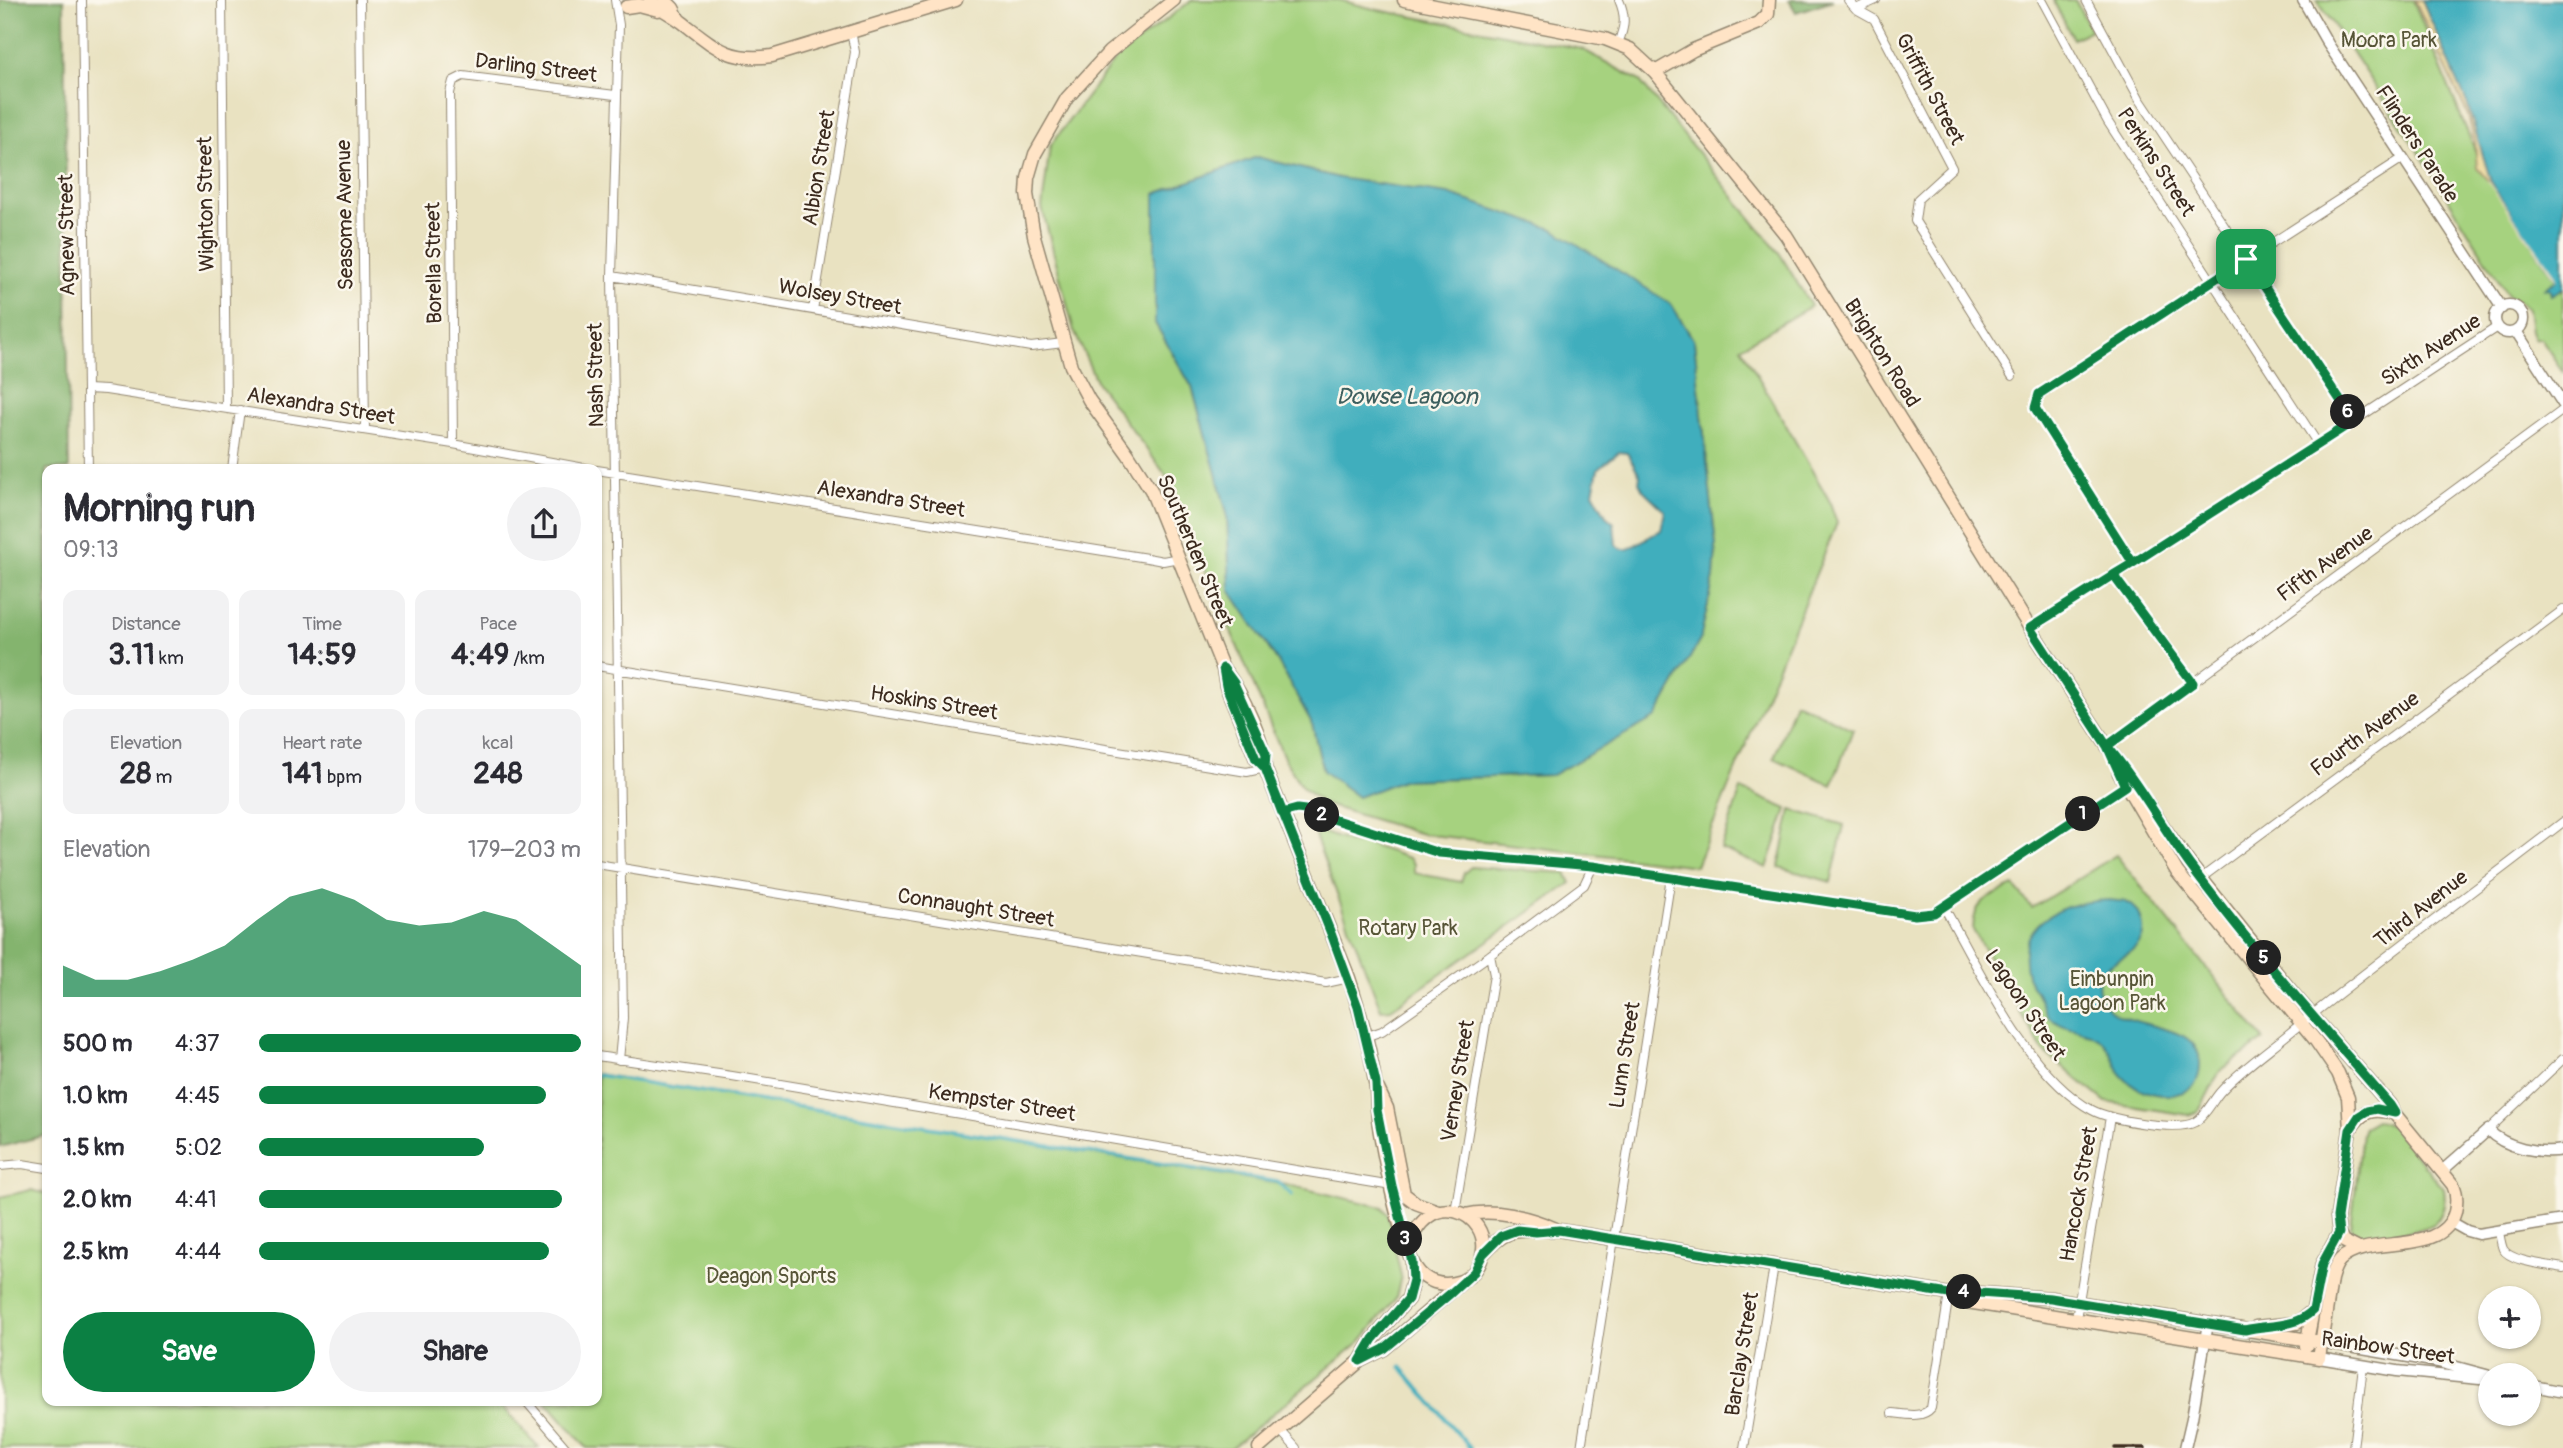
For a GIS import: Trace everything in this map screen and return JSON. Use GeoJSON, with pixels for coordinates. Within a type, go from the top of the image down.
{"type":"FeatureCollection","features":[{"type":"Feature","properties":{"kind":"main road"},"geometry":{"type":"LineString","coordinates":[[650,0],[673,8],[679,20],[713,47],[725,54],[740,57],[772,56],[956,0]]}},
{"type":"Feature","properties":{"kind":"main road"},"geometry":{"type":"LineString","coordinates":[[1404,0],[1559,28],[1618,43]]}},
{"type":"Feature","properties":{"kind":"main road"},"geometry":{"type":"LineString","coordinates":[[1654,72],[1693,50],[1759,23],[1768,14],[1769,0]]}},
{"type":"Feature","properties":{"kind":"main road","name":"Southerden Street"},"geometry":{"type":"LineString","coordinates":[[1173,1],[1109,52],[1067,98],[1052,120],[1035,154],[1028,178],[1029,209],[1034,236],[1063,343],[1079,385],[1147,484],[1223,668],[1226,686],[1252,750],[1265,768],[1349,978],[1376,1083],[1387,1108],[1410,1256]]}},
{"type":"Feature","properties":{"kind":"main road"},"geometry":{"type":"LineString","coordinates":[[623,2],[663,5]]}},
{"type":"Feature","properties":{"kind":"main road","name":"Brighton Road"},"geometry":{"type":"LineString","coordinates":[[1618,43],[1630,49],[1654,72],[1786,235],[2030,628],[2107,746],[2129,783],[2156,839],[2189,887],[2329,1058],[2346,1088],[2350,1130]]}},
{"type":"Feature","properties":{"kind":"main road","name":"Brighton Road"},"geometry":{"type":"LineString","coordinates":[[2129,783],[2200,878],[2442,1171],[2455,1190],[2456,1206],[2451,1222]]}},
{"type":"Feature","properties":{"kind":"main road"},"geometry":{"type":"LineString","coordinates":[[2359,1249],[2343,1241],[2337,1217],[2350,1130],[2359,1116],[2367,1111],[2377,1109],[2395,1113]]}},
{"type":"Feature","properties":{"kind":"main road"},"geometry":{"type":"LineString","coordinates":[[1259,1448],[1360,1361],[1384,1349],[1480,1264],[1483,1254],[1480,1232],[1460,1213],[1438,1211],[1409,1199],[1397,1186]]}},
{"type":"Feature","properties":{"kind":"main road"},"geometry":{"type":"LineString","coordinates":[[1360,1361],[1373,1339],[1408,1299],[1413,1280],[1410,1256],[1415,1228],[1429,1215],[1438,1211]]}},
{"type":"Feature","properties":{"kind":"main road","name":"Rainbow Street"},"geometry":{"type":"LineString","coordinates":[[1460,1213],[1478,1212],[1537,1220],[1559,1230]]}},
{"type":"Feature","properties":{"kind":"main road"},"geometry":{"type":"LineString","coordinates":[[2319,1358],[2334,1268],[2340,1259],[2359,1249],[2430,1237],[2444,1230],[2451,1222]]}},
{"type":"Feature","properties":{"kind":"main road","name":"Rainbow Street"},"geometry":{"type":"LineString","coordinates":[[1483,1254],[1501,1236],[1509,1232],[1559,1230],[1949,1294],[1967,1302],[2319,1358]]}},
{"type":"Feature","properties":{"kind":"main road"},"geometry":{"type":"LineString","coordinates":[[2305,1356],[2322,1264],[2339,1233]]}},
{"type":"Feature","properties":{"kind":"main road"},"geometry":{"type":"LineString","coordinates":[[1410,1256],[1426,1278],[1435,1283],[1446,1285],[1464,1280]]}},
{"type":"Feature","properties":{"kind":"main road","name":"Rainbow Street"},"geometry":{"type":"LineString","coordinates":[[1949,1294],[1965,1292],[2079,1301],[2321,1342]]}},
{"type":"Feature","properties":{"kind":"main road"},"geometry":{"type":"LineString","coordinates":[[2245,1330],[2265,1325],[2297,1323],[2313,1310]]}},
{"type":"Feature","properties":{"kind":"street","name":"Agnew Street"},"geometry":{"type":"LineString","coordinates":[[82,0],[88,464]]}},
{"type":"Feature","properties":{"kind":"street","name":"Wighton Street"},"geometry":{"type":"LineString","coordinates":[[222,0],[226,408]]}},
{"type":"Feature","properties":{"kind":"street","name":"Seasome Avenue"},"geometry":{"type":"LineString","coordinates":[[360,0],[365,430]]}},
{"type":"Feature","properties":{"kind":"street"},"geometry":{"type":"LineString","coordinates":[[1618,43],[1624,30],[1625,18],[1619,0]]}},
{"type":"Feature","properties":{"kind":"street","name":"Griffith Street"},"geometry":{"type":"LineString","coordinates":[[1848,0],[1856,9],[1874,19],[1952,168],[1918,199],[1915,221],[2012,376]]}},
{"type":"Feature","properties":{"kind":"street"},"geometry":{"type":"LineString","coordinates":[[1856,9],[1876,0]]}},
{"type":"Feature","properties":{"kind":"street","name":"Perkins Street"},"geometry":{"type":"LineString","coordinates":[[2042,0],[2108,122],[2318,444]]}},
{"type":"Feature","properties":{"kind":"street","name":"Perkins Street"},"geometry":{"type":"LineString","coordinates":[[2086,0],[2139,98],[2354,421]]}},
{"type":"Feature","properties":{"kind":"street","name":"Flinders Parade"},"geometry":{"type":"LineString","coordinates":[[2303,0],[2328,44],[2502,308]]}},
{"type":"Feature","properties":{"kind":"street","name":"Nash Street"},"geometry":{"type":"LineString","coordinates":[[619,1060],[623,1018],[612,276],[615,95],[618,25],[623,2]]}},
{"type":"Feature","properties":{"kind":"street","name":"Albion Street"},"geometry":{"type":"LineString","coordinates":[[813,310],[855,51],[851,31]]}},
{"type":"Feature","properties":{"kind":"street","name":"Darling Street"},"geometry":{"type":"LineString","coordinates":[[453,81],[463,76],[615,95]]}},
{"type":"Feature","properties":{"kind":"street","name":"Borella Street"},"geometry":{"type":"LineString","coordinates":[[453,81],[450,93],[453,444]]}},
{"type":"Feature","properties":{"kind":"street"},"geometry":{"type":"LineString","coordinates":[[2133,563],[2035,408],[2039,394],[2403,158]]}},
{"type":"Feature","properties":{"kind":"street","name":"Wolsey Street"},"geometry":{"type":"LineString","coordinates":[[612,276],[1031,346],[1063,343]]}},
{"type":"Feature","properties":{"kind":"street"},"geometry":{"type":"LineString","coordinates":[[2511,306],[2519,310],[2522,319],[2516,331],[2504,332],[2497,327],[2496,314],[2502,308],[2511,306]]}},
{"type":"Feature","properties":{"kind":"street","name":"Sixth Avenue"},"geometry":{"type":"LineString","coordinates":[[2030,628],[2497,327]]}},
{"type":"Feature","properties":{"kind":"street"},"geometry":{"type":"LineString","coordinates":[[2516,331],[2563,404]]}},
{"type":"Feature","properties":{"kind":"street","name":"Alexandra Street"},"geometry":{"type":"LineString","coordinates":[[87,389],[240,410],[563,464]]}},
{"type":"Feature","properties":{"kind":"street"},"geometry":{"type":"LineString","coordinates":[[233,464],[240,410]]}},
{"type":"Feature","properties":{"kind":"street","name":"Fifth Avenue"},"geometry":{"type":"LineString","coordinates":[[2107,746],[2563,410]]}},
{"type":"Feature","properties":{"kind":"street","name":"Alexandra Street"},"geometry":{"type":"LineString","coordinates":[[602,471],[1163,561],[1179,558]]}},
{"type":"Feature","properties":{"kind":"street"},"geometry":{"type":"LineString","coordinates":[[2113,575],[2193,683]]}},
{"type":"Feature","properties":{"kind":"street","name":"Fourth Avenue"},"geometry":{"type":"LineString","coordinates":[[2189,887],[2563,610]]}},
{"type":"Feature","properties":{"kind":"street","name":"Hoskins Street"},"geometry":{"type":"LineString","coordinates":[[602,667],[1247,772],[1265,768]]}},
{"type":"Feature","properties":{"kind":"street"},"geometry":{"type":"LineString","coordinates":[[1282,813],[1305,810],[1439,853],[1593,866],[1915,915],[1934,913],[1944,907],[2129,783]]}},
{"type":"Feature","properties":{"kind":"street","name":"Third Avenue"},"geometry":{"type":"LineString","coordinates":[[2301,1024],[2563,822]]}},
{"type":"Feature","properties":{"kind":"street","name":"Connaught Street"},"geometry":{"type":"LineString","coordinates":[[602,865],[1326,983],[1349,978]]}},
{"type":"Feature","properties":{"kind":"street"},"geometry":{"type":"LineString","coordinates":[[1365,1037],[1382,1031],[1490,955],[1584,884],[1593,866]]}},
{"type":"Feature","properties":{"kind":"street","name":"Lunn Street"},"geometry":{"type":"LineString","coordinates":[[1581,1448],[1671,877]]}},
{"type":"Feature","properties":{"kind":"street","name":"Lagoon Street"},"geometry":{"type":"LineString","coordinates":[[1944,907],[2034,1057],[2083,1105],[2110,1117],[2189,1125],[2197,1121],[2224,1087],[2301,1024]]}},
{"type":"Feature","properties":{"kind":"street","name":"Verney Street"},"geometry":{"type":"LineString","coordinates":[[1460,1213],[1494,975],[1490,955]]}},
{"type":"Feature","properties":{"kind":"street","name":"Kempster Street"},"geometry":{"type":"LineString","coordinates":[[602,1057],[1397,1186]]}},
{"type":"Feature","properties":{"kind":"street"},"geometry":{"type":"LineString","coordinates":[[2442,1171],[2563,1059]]}},
{"type":"Feature","properties":{"kind":"street","name":"Hancock Street"},"geometry":{"type":"LineString","coordinates":[[2076,1319],[2110,1117]]}},
{"type":"Feature","properties":{"kind":"street"},"geometry":{"type":"LineString","coordinates":[[2488,1130],[2496,1138],[2510,1144],[2545,1151],[2563,1150]]}},
{"type":"Feature","properties":{"kind":"street"},"geometry":{"type":"LineString","coordinates":[[0,1166],[22,1164],[42,1167]]}},
{"type":"Feature","properties":{"kind":"street"},"geometry":{"type":"LineString","coordinates":[[2451,1222],[2471,1233],[2499,1232],[2563,1220]]}},
{"type":"Feature","properties":{"kind":"street"},"geometry":{"type":"LineString","coordinates":[[2499,1232],[2503,1250],[2508,1254],[2534,1263],[2563,1268]]}},
{"type":"Feature","properties":{"kind":"street","name":"Barclay Street"},"geometry":{"type":"LineString","coordinates":[[1744,1448],[1774,1266]]}},
{"type":"Feature","properties":{"kind":"street"},"geometry":{"type":"LineString","coordinates":[[1892,1413],[1921,1415],[1931,1408],[1949,1294]]}},
{"type":"Feature","properties":{"kind":"street"},"geometry":{"type":"LineString","coordinates":[[2185,1448],[2208,1323]]}},
{"type":"Feature","properties":{"kind":"street","name":"Rainbow Street"},"geometry":{"type":"LineString","coordinates":[[2321,1342],[2438,1362],[2478,1374]]}},
{"type":"Feature","properties":{"kind":"street","name":"Rainbow Street"},"geometry":{"type":"LineString","coordinates":[[2319,1358],[2435,1376],[2478,1378]]}},
{"type":"Feature","properties":{"kind":"street"},"geometry":{"type":"LineString","coordinates":[[2353,1448],[2363,1366]]}},
{"type":"Feature","properties":{"kind":"street"},"geometry":{"type":"LineString","coordinates":[[2541,1387],[2563,1392]]}},
{"type":"Feature","properties":{"kind":"street"},"geometry":{"type":"LineString","coordinates":[[530,1406],[566,1448]]}},
{"type":"Feature","properties":{"kind":"street"},"geometry":{"type":"LineString","coordinates":[[1280,1430],[1296,1448]]}},
{"type":"Feature","properties":{"kind":"green space"},"geometry":{"type":"Polygon","coordinates":[[[0,0],[64,0],[69,464],[42,464],[42,1136],[0,1147],[0,0]]]}},
{"type":"Feature","properties":{"kind":"green space"},"geometry":{"type":"Polygon","coordinates":[[[1192,0],[1339,0],[1582,49],[1640,81],[1780,254],[1811,306],[1741,347],[1829,500],[1837,523],[1696,866],[1422,834],[1323,804],[1302,787],[1285,760],[1165,474],[1097,383],[1074,331],[1042,208],[1050,146],[1116,58],[1192,0]],[[1257,157],[1155,194],[1155,323],[1192,387],[1227,513],[1230,590],[1278,662],[1312,723],[1323,771],[1402,780],[1552,775],[1656,716],[1700,640],[1714,577],[1716,546],[1694,341],[1671,304],[1636,283],[1339,178],[1257,157]]]}},
{"type":"Feature","properties":{"kind":"green space"},"geometry":{"type":"Polygon","coordinates":[[[1789,0],[1833,0],[1796,12],[1789,0]]]}},
{"type":"Feature","properties":{"kind":"green space"},"geometry":{"type":"Polygon","coordinates":[[[2053,0],[2075,0],[2091,30],[2073,39],[2053,0]]]}},
{"type":"Feature","properties":{"kind":"green space","name":"Moora Park"},"geometry":{"type":"Polygon","coordinates":[[[2317,0],[2413,0],[2484,172],[2563,283],[2563,372],[2541,339],[2534,338],[2528,309],[2521,302],[2509,297],[2426,163],[2317,0]]]}},
{"type":"Feature","properties":{"kind":"green space"},"geometry":{"type":"Polygon","coordinates":[[[1795,702],[1853,729],[1832,785],[1774,758],[1795,702]]]}},
{"type":"Feature","properties":{"kind":"green space"},"geometry":{"type":"Polygon","coordinates":[[[1741,789],[1787,809],[1767,868],[1721,849],[1741,789]]]}},
{"type":"Feature","properties":{"kind":"green space"},"geometry":{"type":"Polygon","coordinates":[[[1791,810],[1844,825],[1831,882],[1779,867],[1791,810]]]}},
{"type":"Feature","properties":{"kind":"green space","name":"Rotary Park"},"geometry":{"type":"Polygon","coordinates":[[[1322,832],[1409,858],[1414,864],[1414,873],[1461,882],[1464,873],[1471,867],[1566,873],[1571,883],[1391,1009],[1381,1010],[1315,836],[1322,832]]]}},
{"type":"Feature","properties":{"kind":"green space","name":"Einbunpin Lagoon Park"},"geometry":{"type":"Polygon","coordinates":[[[2116,855],[2264,1040],[2220,1071],[2199,1111],[2188,1115],[2106,1102],[2043,1051],[1973,930],[1976,911],[1984,900],[2014,886],[2032,908],[2116,855]]]}},
{"type":"Feature","properties":{"kind":"green space","name":"Deagon Sports"},"geometry":{"type":"Polygon","coordinates":[[[602,1075],[1293,1186],[1382,1207],[1388,1215],[1401,1276],[1396,1298],[1361,1341],[1231,1448],[587,1448],[550,1406],[602,1406],[602,1075]]]}},
{"type":"Feature","properties":{"kind":"green space"},"geometry":{"type":"Polygon","coordinates":[[[2376,1120],[2392,1126],[2444,1189],[2443,1208],[2440,1217],[2433,1224],[2410,1231],[2370,1237],[2358,1234],[2351,1227],[2362,1133],[2364,1127],[2376,1120]]]}},
{"type":"Feature","properties":{"kind":"green space"},"geometry":{"type":"Polygon","coordinates":[[[31,1190],[42,1193],[42,1406],[502,1406],[539,1448],[0,1448],[0,1197],[31,1190]]]}},
{"type":"Feature","properties":{"kind":"sand"},"geometry":{"type":"Polygon","coordinates":[[[2415,0],[2444,0],[2497,191],[2477,168],[2475,142],[2468,115],[2415,0]]]}},
{"type":"Feature","properties":{"kind":"water"},"geometry":{"type":"Polygon","coordinates":[[[2422,0],[2563,0],[2563,288],[2551,295],[2550,289],[2545,288],[2556,280],[2492,185],[2467,103],[2422,0]]]}},
{"type":"Feature","properties":{"kind":"water","name":"Dowse Lagoon"},"geometry":{"type":"Polygon","coordinates":[[[1257,157],[1339,178],[1448,194],[1553,229],[1671,304],[1694,341],[1716,546],[1714,577],[1700,640],[1656,717],[1552,775],[1402,780],[1358,797],[1323,771],[1312,723],[1278,662],[1230,590],[1227,513],[1192,387],[1155,323],[1155,194],[1257,157]],[[1619,452],[1598,469],[1593,492],[1607,517],[1614,523],[1616,545],[1622,549],[1628,549],[1661,530],[1665,511],[1643,490],[1639,482],[1640,475],[1627,453],[1619,452]]]}},
{"type":"Feature","properties":{"kind":"water"},"geometry":{"type":"Polygon","coordinates":[[[2110,900],[2132,905],[2140,915],[2143,934],[2141,941],[2131,952],[2104,970],[2098,985],[2100,996],[2108,1008],[2121,1016],[2172,1031],[2186,1038],[2196,1049],[2200,1065],[2198,1076],[2194,1085],[2183,1092],[2157,1094],[2132,1085],[2119,1072],[2108,1047],[2099,1039],[2055,1022],[2049,1017],[2028,978],[2025,956],[2028,940],[2036,927],[2047,917],[2076,904],[2110,900]]]}},
{"type":"Feature","properties":{"kind":"pier"},"geometry":{"type":"Polygon","coordinates":[[[2486,178],[2556,275],[2556,280],[2488,183],[2486,178]]]}},
{"type":"Feature","properties":{"kind":"waterway"},"geometry":{"type":"LineString","coordinates":[[602,1076],[1278,1182],[1292,1195]]}},
{"type":"Feature","properties":{"kind":"waterway"},"geometry":{"type":"LineString","coordinates":[[1401,1367],[1470,1448]]}},
{"type":"Feature","properties":{"kind":"railway"},"geometry":{"type":"LineString","coordinates":[[2115,1448],[2145,1448]]}},
{"type":"Feature","properties":{"kind":"route"},"geometry":{"type":"LineString","coordinates":[[2246,259],[2039,394],[2035,408],[2133,563],[2113,575],[2030,628],[2107,746],[2125,786],[1934,913],[1915,915],[1871,909],[1593,866],[1439,853],[1305,810],[1282,813],[1265,768],[1256,759],[1226,686],[1223,668],[1234,683],[1266,754],[1265,768],[1282,813],[1349,978],[1376,1083],[1377,1110],[1392,1186],[1412,1262],[1413,1280],[1408,1299],[1373,1339],[1360,1361],[1384,1349],[1474,1272],[1483,1254],[1492,1244],[1501,1236],[1517,1230],[1559,1230],[1949,1294],[1965,1292],[2079,1301],[2245,1330],[2265,1325],[2297,1323],[2313,1310],[2322,1264],[2339,1233],[2337,1217],[2350,1130],[2359,1116],[2367,1111],[2377,1109],[2395,1113],[2229,915],[2107,746],[2193,683],[2113,575],[2133,563],[2354,421],[2246,259]]}}]}
